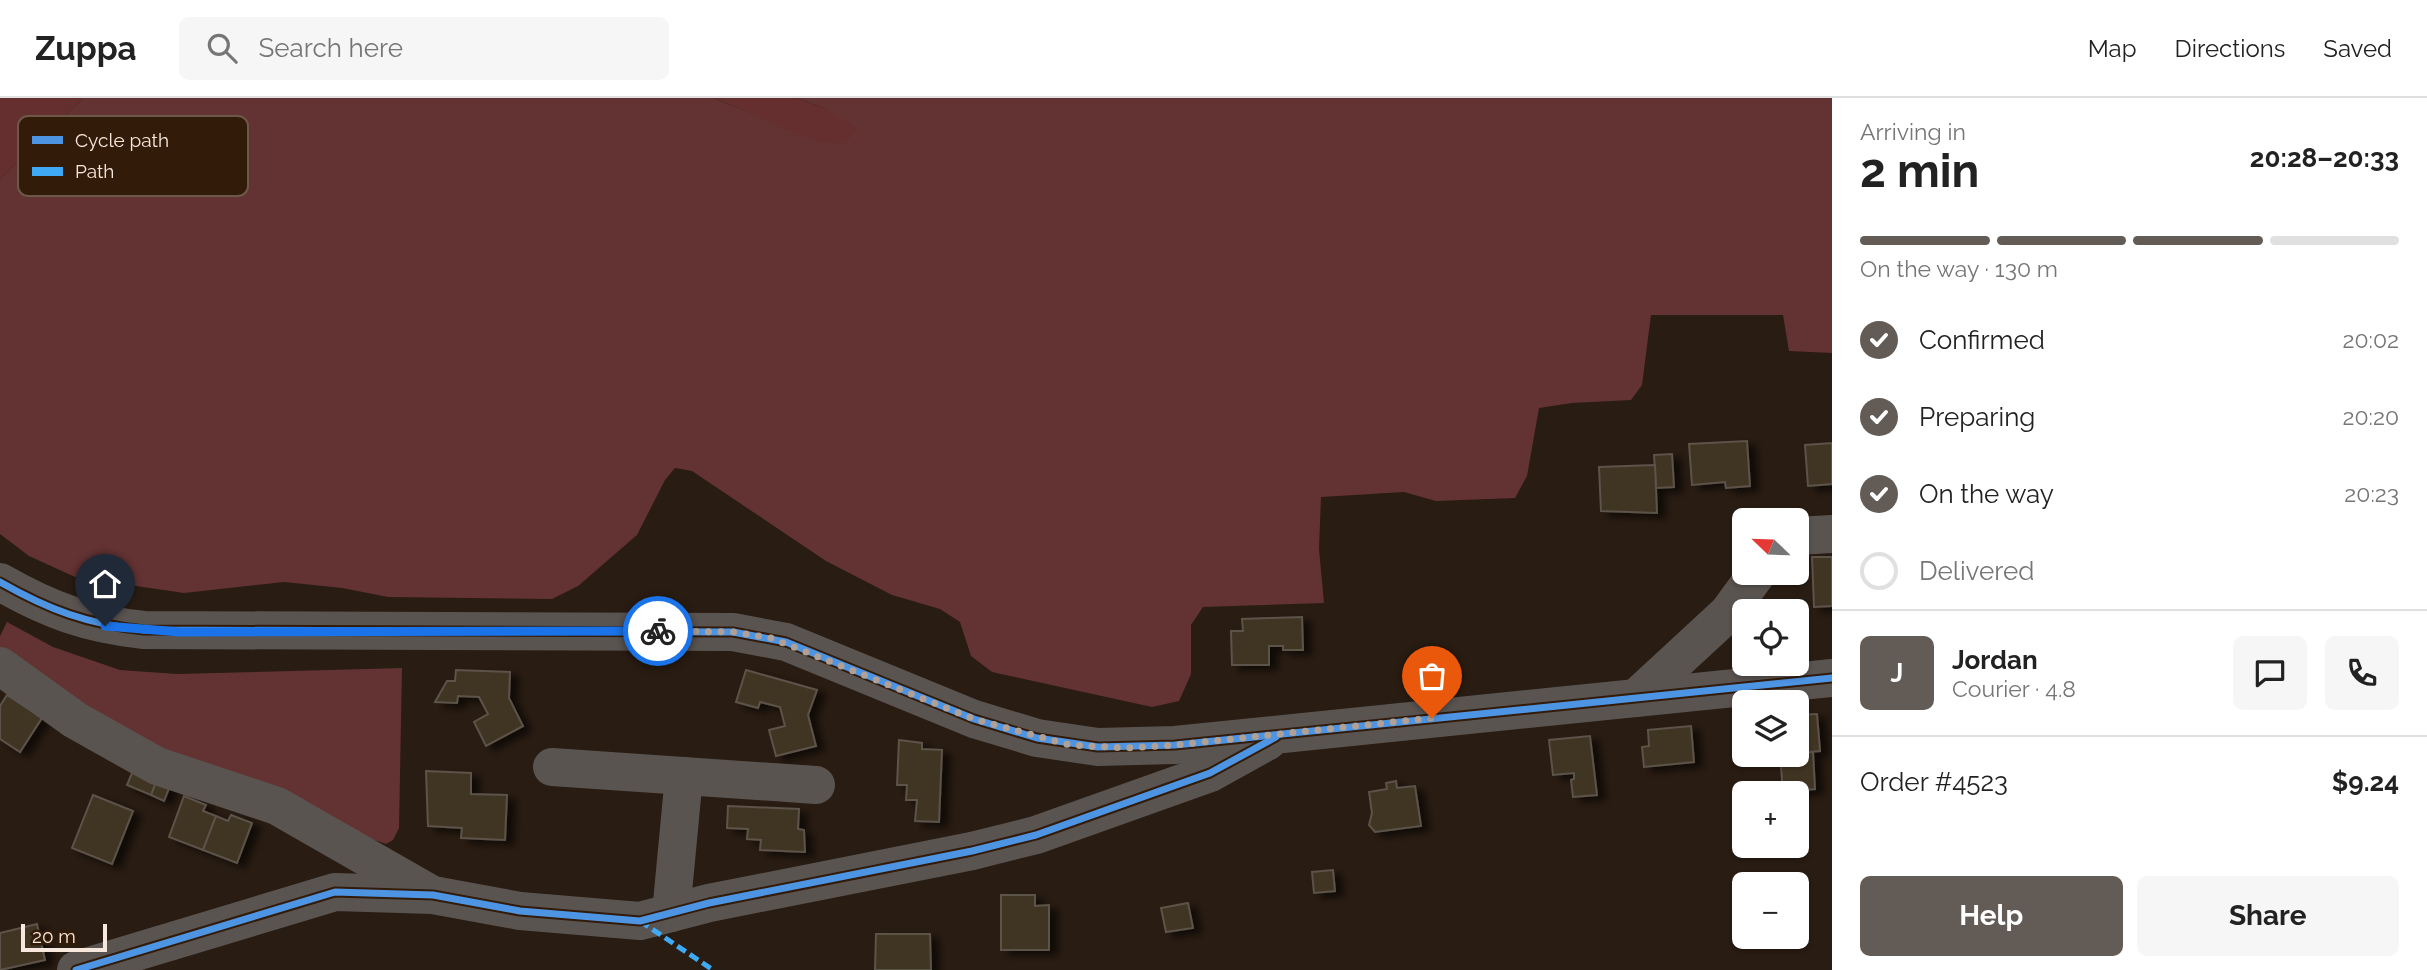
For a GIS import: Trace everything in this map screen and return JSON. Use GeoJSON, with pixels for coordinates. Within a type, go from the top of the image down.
{"type":"FeatureCollection","features":[{"type":"Feature","properties":{"kind":"street"},"geometry":{"type":"LineString","coordinates":[[1810,535],[1832,534]]}},
{"type":"Feature","properties":{"kind":"street"},"geometry":{"type":"LineString","coordinates":[[0,582],[46,606],[86,622],[144,630],[733,632],[786,642],[974,719],[1070,745],[1126,748],[1832,678]]}},
{"type":"Feature","properties":{"kind":"street"},"geometry":{"type":"LineString","coordinates":[[1636,698],[1728,613],[1748,585]]}},
{"type":"Feature","properties":{"kind":"street"},"geometry":{"type":"LineString","coordinates":[[0,666],[75,720],[157,766],[277,806],[433,895]]}},
{"type":"Feature","properties":{"kind":"street"},"geometry":{"type":"LineString","coordinates":[[76,970],[335,892],[433,895],[520,911],[640,921],[1036,835],[1210,773],[1282,733]]}},
{"type":"Feature","properties":{"kind":"street"},"geometry":{"type":"LineString","coordinates":[[552,767],[816,785]]}},
{"type":"Feature","properties":{"kind":"street"},"geometry":{"type":"LineString","coordinates":[[671,913],[684,776]]}},
{"type":"Feature","properties":{"kind":"shaded area"},"geometry":{"type":"Polygon","coordinates":[[[0,98],[83,98],[65,116],[18,116],[18,161],[0,179],[0,98]]]}},
{"type":"Feature","properties":{"kind":"shaded area"},"geometry":{"type":"Polygon","coordinates":[[[83,98],[713,98],[815,139],[839,143],[823,108],[797,98],[1832,98],[1832,353],[1789,351],[1783,315],[1651,315],[1642,385],[1631,400],[1572,403],[1539,408],[1527,476],[1515,498],[1436,501],[1404,492],[1321,497],[1319,549],[1324,603],[1203,607],[1191,625],[1191,674],[1179,701],[1152,707],[992,672],[971,656],[960,622],[940,609],[892,595],[826,561],[692,471],[675,468],[665,480],[637,535],[578,586],[552,599],[388,597],[342,588],[284,582],[184,593],[75,577],[29,556],[0,534],[0,179],[18,161],[18,196],[248,196],[248,116],[65,116],[83,98]]]}},
{"type":"Feature","properties":{"kind":"shaded area"},"geometry":{"type":"Polygon","coordinates":[[[713,98],[797,98],[823,108],[858,128],[843,142],[824,142],[793,132],[713,98]]]}},
{"type":"Feature","properties":{"kind":"shaded area"},"geometry":{"type":"Polygon","coordinates":[[[7,622],[53,647],[120,670],[177,674],[402,668],[399,828],[393,840],[386,844],[195,776],[0,658],[0,636],[7,622]]]}},
{"type":"Feature","properties":{"kind":"building"},"geometry":{"type":"Polygon","coordinates":[[[1747,441],[1750,486],[1726,488],[1725,482],[1692,485],[1689,444],[1747,441]]]}},
{"type":"Feature","properties":{"kind":"building"},"geometry":{"type":"Polygon","coordinates":[[[1832,443],[1832,484],[1808,486],[1805,445],[1832,443]]]}},
{"type":"Feature","properties":{"kind":"building"},"geometry":{"type":"Polygon","coordinates":[[[1672,454],[1674,487],[1656,488],[1654,455],[1672,454]]]}},
{"type":"Feature","properties":{"kind":"building"},"geometry":{"type":"Polygon","coordinates":[[[1655,465],[1657,513],[1601,511],[1599,467],[1655,465]]]}},
{"type":"Feature","properties":{"kind":"building"},"geometry":{"type":"Polygon","coordinates":[[[1812,557],[1832,557],[1832,606],[1814,607],[1812,557]]]}},
{"type":"Feature","properties":{"kind":"building"},"geometry":{"type":"Polygon","coordinates":[[[1302,617],[1303,650],[1283,650],[1283,646],[1269,646],[1269,665],[1232,665],[1231,631],[1243,631],[1242,619],[1302,617]]]}},
{"type":"Feature","properties":{"kind":"building"},"geometry":{"type":"Polygon","coordinates":[[[456,670],[510,672],[509,698],[523,726],[486,746],[474,722],[488,714],[479,697],[458,696],[457,703],[435,702],[447,681],[455,681],[456,670]]]}},
{"type":"Feature","properties":{"kind":"building"},"geometry":{"type":"Polygon","coordinates":[[[746,670],[817,690],[808,715],[816,746],[776,756],[769,730],[785,726],[780,707],[760,702],[758,708],[736,702],[746,670]]]}},
{"type":"Feature","properties":{"kind":"building"},"geometry":{"type":"Polygon","coordinates":[[[7,695],[42,718],[20,752],[0,739],[0,706],[7,695]]]}},
{"type":"Feature","properties":{"kind":"building"},"geometry":{"type":"Polygon","coordinates":[[[1809,714],[1817,714],[1820,751],[1809,752],[1809,714]]]}},
{"type":"Feature","properties":{"kind":"building"},"geometry":{"type":"Polygon","coordinates":[[[1691,726],[1694,762],[1644,767],[1642,747],[1649,746],[1648,730],[1691,726]]]}},
{"type":"Feature","properties":{"kind":"building"},"geometry":{"type":"Polygon","coordinates":[[[1590,736],[1597,795],[1573,797],[1571,780],[1574,779],[1574,773],[1553,775],[1549,740],[1590,736]]]}},
{"type":"Feature","properties":{"kind":"building"},"geometry":{"type":"Polygon","coordinates":[[[899,740],[922,743],[922,749],[942,750],[939,822],[915,821],[917,800],[906,800],[907,785],[897,785],[899,740]]]}},
{"type":"Feature","properties":{"kind":"building"},"geometry":{"type":"Polygon","coordinates":[[[1809,752],[1813,752],[1815,789],[1809,790],[1809,781],[1782,781],[1781,767],[1809,767],[1809,752]]]}},
{"type":"Feature","properties":{"kind":"building"},"geometry":{"type":"Polygon","coordinates":[[[135,766],[159,775],[151,795],[127,785],[135,766]]]}},
{"type":"Feature","properties":{"kind":"building"},"geometry":{"type":"Polygon","coordinates":[[[426,771],[471,773],[471,794],[507,795],[505,840],[461,838],[462,828],[428,826],[426,771]]]}},
{"type":"Feature","properties":{"kind":"building"},"geometry":{"type":"Polygon","coordinates":[[[159,775],[172,781],[164,801],[151,795],[159,775]]]}},
{"type":"Feature","properties":{"kind":"building"},"geometry":{"type":"Polygon","coordinates":[[[1396,781],[1397,788],[1415,786],[1421,826],[1375,832],[1369,825],[1372,813],[1369,792],[1387,789],[1386,783],[1396,781]]]}},
{"type":"Feature","properties":{"kind":"building"},"geometry":{"type":"Polygon","coordinates":[[[93,795],[133,811],[112,864],[72,848],[93,795]]]}},
{"type":"Feature","properties":{"kind":"building"},"geometry":{"type":"Polygon","coordinates":[[[184,796],[206,805],[203,811],[216,816],[203,850],[169,837],[184,796]]]}},
{"type":"Feature","properties":{"kind":"building"},"geometry":{"type":"Polygon","coordinates":[[[728,806],[799,809],[798,829],[804,830],[805,852],[760,850],[761,840],[747,839],[748,829],[727,828],[728,806]]]}},
{"type":"Feature","properties":{"kind":"building"},"geometry":{"type":"Polygon","coordinates":[[[231,815],[252,823],[237,863],[203,850],[216,816],[228,821],[231,815]]]}},
{"type":"Feature","properties":{"kind":"building"},"geometry":{"type":"Polygon","coordinates":[[[1333,870],[1335,891],[1314,893],[1312,872],[1333,870]]]}},
{"type":"Feature","properties":{"kind":"building"},"geometry":{"type":"Polygon","coordinates":[[[1001,895],[1035,895],[1035,906],[1049,905],[1049,950],[1001,950],[1001,895]]]}},
{"type":"Feature","properties":{"kind":"building"},"geometry":{"type":"Polygon","coordinates":[[[1188,903],[1193,928],[1166,932],[1161,908],[1188,903]]]}},
{"type":"Feature","properties":{"kind":"building"},"geometry":{"type":"Polygon","coordinates":[[[37,924],[45,960],[0,970],[0,933],[37,924]]]}},
{"type":"Feature","properties":{"kind":"building"},"geometry":{"type":"Polygon","coordinates":[[[876,934],[930,934],[931,970],[875,970],[876,934]]]}},
{"type":"Feature","properties":{"kind":"marked path"},"geometry":{"type":"LineString","coordinates":[[640,921],[713,970]]}},
{"type":"Feature","properties":{"kind":"cycle path"},"geometry":{"type":"LineString","coordinates":[[0,582],[35,600],[86,620],[144,630],[733,632],[786,642],[974,719],[1037,738],[1098,747],[1175,745],[1832,678]]}},
{"type":"Feature","properties":{"kind":"cycle path"},"geometry":{"type":"LineString","coordinates":[[76,970],[335,892],[433,895],[520,911],[640,921],[709,903],[972,851],[1036,835],[1210,773],[1276,737]]}},
{"type":"Feature","properties":{"kind":"way so far"},"geometry":{"type":"LineString","coordinates":[[658,631],[733,632],[786,642],[974,719],[1006,730],[1070,745],[1126,748],[1175,745],[1432,718]]}},
{"type":"Feature","properties":{"kind":"route"},"geometry":{"type":"LineString","coordinates":[[105,626],[180,632],[658,631]]}}]}
